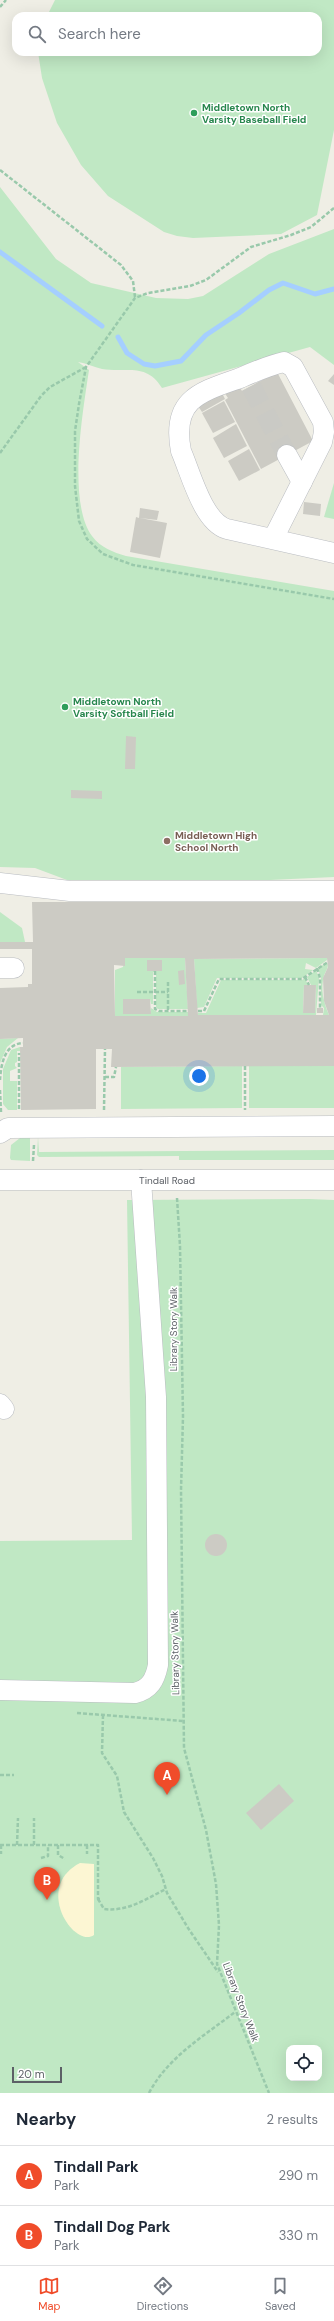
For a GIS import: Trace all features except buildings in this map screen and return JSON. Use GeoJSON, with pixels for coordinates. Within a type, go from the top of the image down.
{"type":"FeatureCollection","features":[{"type":"Feature","properties":{"kind":"street"},"geometry":{"type":"LineString","coordinates":[[272,540],[322,442],[324,432],[323,422],[291,364],[281,363],[248,381],[203,391],[190,400],[180,422],[179,441],[181,451],[213,521],[227,529],[272,540],[334,554]]}},
{"type":"Feature","properties":{"kind":"street"},"geometry":{"type":"LineString","coordinates":[[287,455],[302,482]]}},
{"type":"Feature","properties":{"kind":"street"},"geometry":{"type":"LineString","coordinates":[[0,884],[70,891],[334,891]]}},
{"type":"Feature","properties":{"kind":"street"},"geometry":{"type":"LineString","coordinates":[[6,1124],[334,1126]]}},
{"type":"Feature","properties":{"kind":"street","name":"Tindall Road"},"geometry":{"type":"LineString","coordinates":[[0,1180],[334,1180]]}},
{"type":"Feature","properties":{"kind":"street"},"geometry":{"type":"LineString","coordinates":[[0,1690],[135,1693],[145,1690],[152,1684],[156,1675],[158,1665],[156,1397],[141,1180]]}},
{"type":"Feature","properties":{"kind":"path"},"geometry":{"type":"LineString","coordinates":[[0,7],[6,0]]}},
{"type":"Feature","properties":{"kind":"path"},"geometry":{"type":"LineString","coordinates":[[0,170],[121,264],[133,281],[135,298]]}},
{"type":"Feature","properties":{"kind":"path"},"geometry":{"type":"LineString","coordinates":[[0,453],[41,396],[50,387],[86,367],[135,298],[148,293],[180,288],[199,283],[214,276],[250,246],[291,235],[310,227],[334,208]]}},
{"type":"Feature","properties":{"kind":"path"},"geometry":{"type":"LineString","coordinates":[[86,367],[75,431],[74,486],[79,522],[87,539],[95,548],[113,559],[154,570],[334,599]]}},
{"type":"Feature","properties":{"kind":"path"},"geometry":{"type":"LineString","coordinates":[[198,1011],[204,1011],[220,979],[302,979],[328,962]]}},
{"type":"Feature","properties":{"kind":"path"},"geometry":{"type":"LineString","coordinates":[[317,968],[320,978],[320,1008]]}},
{"type":"Feature","properties":{"kind":"path"},"geometry":{"type":"LineString","coordinates":[[155,972],[155,1007]]}},
{"type":"Feature","properties":{"kind":"path"},"geometry":{"type":"LineString","coordinates":[[306,976],[309,985]]}},
{"type":"Feature","properties":{"kind":"path"},"geometry":{"type":"LineString","coordinates":[[168,982],[168,1011]]}},
{"type":"Feature","properties":{"kind":"path"},"geometry":{"type":"LineString","coordinates":[[137,992],[168,992]]}},
{"type":"Feature","properties":{"kind":"path"},"geometry":{"type":"LineString","coordinates":[[151,1007],[155,1007],[159,1011],[188,1011]]}},
{"type":"Feature","properties":{"kind":"path"},"geometry":{"type":"LineString","coordinates":[[0,1080],[6,1053],[12,1045],[23,1043]]}},
{"type":"Feature","properties":{"kind":"path"},"geometry":{"type":"LineString","coordinates":[[104,1113],[105,1049]]}},
{"type":"Feature","properties":{"kind":"path"},"geometry":{"type":"LineString","coordinates":[[6,1124],[19,1053]]}},
{"type":"Feature","properties":{"kind":"path"},"geometry":{"type":"LineString","coordinates":[[245,1066],[245,1112]]}},
{"type":"Feature","properties":{"kind":"path"},"geometry":{"type":"LineString","coordinates":[[105,1077],[114,1077],[116,1067]]}},
{"type":"Feature","properties":{"kind":"path"},"geometry":{"type":"LineString","coordinates":[[0,1090],[6,1124]]}},
{"type":"Feature","properties":{"kind":"path"},"geometry":{"type":"LineString","coordinates":[[34,1137],[34,1161]]}},
{"type":"Feature","properties":{"kind":"path","name":"Library Story Walk"},"geometry":{"type":"LineString","coordinates":[[177,1198],[180,1246],[183,1416],[183,1721],[186,1755],[204,1823],[216,1884],[219,1925],[216,1955],[219,1974],[269,2093]]}},
{"type":"Feature","properties":{"kind":"path"},"geometry":{"type":"LineString","coordinates":[[77,1714],[183,1721]]}},
{"type":"Feature","properties":{"kind":"path"},"geometry":{"type":"LineString","coordinates":[[103,1715],[102,1753],[117,1776],[124,1812],[153,1858],[166,1889],[188,1928],[219,1974]]}},
{"type":"Feature","properties":{"kind":"path"},"geometry":{"type":"LineString","coordinates":[[0,1775],[14,1776]]}},
{"type":"Feature","properties":{"kind":"path"},"geometry":{"type":"LineString","coordinates":[[17,1845],[18,1818]]}},
{"type":"Feature","properties":{"kind":"path"},"geometry":{"type":"LineString","coordinates":[[34,1818],[34,1845]]}},
{"type":"Feature","properties":{"kind":"path"},"geometry":{"type":"LineString","coordinates":[[1,1854],[0,1845],[98,1845],[100,1899],[104,1909],[122,1909],[136,1905],[166,1889]]}},
{"type":"Feature","properties":{"kind":"path"},"geometry":{"type":"LineString","coordinates":[[41,1858],[48,1856],[48,1845]]}},
{"type":"Feature","properties":{"kind":"path"},"geometry":{"type":"LineString","coordinates":[[58,1845],[58,1855],[65,1859]]}},
{"type":"Feature","properties":{"kind":"path"},"geometry":{"type":"LineString","coordinates":[[87,1845],[87,1854]]}},
{"type":"Feature","properties":{"kind":"path"},"geometry":{"type":"LineString","coordinates":[[149,2093],[155,2082],[175,2058],[235,2012]]}},
{"type":"Feature","properties":{"kind":"green space","name":"Middletown North Varsity Baseball Field"},"geometry":{"type":"Polygon","coordinates":[[[55,0],[334,0],[334,130],[317,215],[281,234],[193,238],[177,236],[164,232],[108,196],[81,165],[57,123],[42,78],[39,56],[322,56],[322,12],[49,12],[55,0]]]}},
{"type":"Feature","properties":{"kind":"green space"},"geometry":{"type":"Polygon","coordinates":[[[0,187],[56,259],[91,283],[156,298],[188,299],[203,296],[269,254],[334,229],[334,365],[310,347],[162,388],[156,380],[143,372],[135,370],[102,369],[78,362],[89,370],[83,408],[78,479],[84,521],[92,536],[99,544],[112,551],[126,556],[334,591],[334,877],[270,880],[67,880],[35,868],[0,867],[0,187]]]}},
{"type":"Feature","properties":{"kind":"green space"},"geometry":{"type":"Polygon","coordinates":[[[334,483],[334,519],[324,517],[334,483]]]}},
{"type":"Feature","properties":{"kind":"green space"},"geometry":{"type":"Polygon","coordinates":[[[0,912],[22,928],[25,942],[0,942],[0,912]]]}},
{"type":"Feature","properties":{"kind":"green space"},"geometry":{"type":"Polygon","coordinates":[[[125,958],[185,958],[188,1009],[158,1009],[156,1007],[156,972],[153,972],[153,1004],[151,1004],[150,999],[123,999],[123,1014],[150,1014],[151,1008],[157,1012],[188,1012],[188,1016],[115,1016],[115,970],[123,967],[125,958]]]}},
{"type":"Feature","properties":{"kind":"green space"},"geometry":{"type":"Polygon","coordinates":[[[327,958],[327,960],[316,968],[306,963],[305,969],[313,970],[302,978],[217,978],[204,1007],[197,1008],[194,959],[327,958]]]}},
{"type":"Feature","properties":{"kind":"green space"},"geometry":{"type":"Polygon","coordinates":[[[324,964],[328,964],[324,975],[323,991],[324,1001],[329,1015],[323,1015],[324,1008],[321,1005],[321,977],[318,969],[324,964]]]}},
{"type":"Feature","properties":{"kind":"green space"},"geometry":{"type":"Polygon","coordinates":[[[316,970],[319,978],[316,1015],[198,1015],[198,1013],[206,1013],[221,980],[302,980],[305,978],[308,985],[304,985],[303,1013],[315,1013],[316,985],[311,985],[307,977],[316,970]]]}},
{"type":"Feature","properties":{"kind":"green space"},"geometry":{"type":"Polygon","coordinates":[[[18,1038],[7,1047],[0,1063],[0,1039],[18,1038]]]}},
{"type":"Feature","properties":{"kind":"green space"},"geometry":{"type":"Polygon","coordinates":[[[20,1047],[20,1051],[17,1051],[17,1062],[15,1063],[17,1068],[10,1071],[10,1081],[17,1081],[17,1110],[8,1110],[3,1104],[3,1069],[11,1050],[20,1047]]]}},
{"type":"Feature","properties":{"kind":"green space"},"geometry":{"type":"Polygon","coordinates":[[[242,1066],[242,1108],[121,1109],[121,1067],[242,1066]]]}},
{"type":"Feature","properties":{"kind":"green space"},"geometry":{"type":"Polygon","coordinates":[[[249,1066],[334,1066],[334,1108],[249,1108],[249,1066]]]}},
{"type":"Feature","properties":{"kind":"green space"},"geometry":{"type":"Polygon","coordinates":[[[38,1137],[39,1152],[334,1150],[334,1160],[179,1160],[179,1156],[39,1157],[37,1155],[38,1137]]]}},
{"type":"Feature","properties":{"kind":"green space"},"geometry":{"type":"Polygon","coordinates":[[[20,1138],[30,1138],[30,1161],[11,1160],[10,1158],[11,1145],[20,1138]]]}},
{"type":"Feature","properties":{"kind":"green space"},"geometry":{"type":"Polygon","coordinates":[[[127,1200],[334,1200],[334,2093],[0,2093],[0,1541],[132,1540],[127,1200]]]}},
{"type":"Feature","properties":{"kind":"sand"},"geometry":{"type":"Polygon","coordinates":[[[80,1863],[94,1864],[94,1935],[86,1937],[77,1933],[68,1925],[62,1913],[59,1900],[60,1886],[66,1874],[80,1863]]]}},
{"type":"Feature","properties":{"kind":"waterway"},"geometry":{"type":"LineString","coordinates":[[0,252],[102,326]]}},
{"type":"Feature","properties":{"kind":"waterway"},"geometry":{"type":"LineString","coordinates":[[118,337],[127,353],[144,364],[155,366],[181,361],[206,335],[239,313],[269,290],[283,283],[315,294],[334,289]]}},
{"type":"Feature","properties":{"kind":"tunnel"},"geometry":{"type":"LineString","coordinates":[[251,386],[287,455]]}},
{"type":"Feature","properties":{"kind":"place","name":"Middletown North Varsity Baseball Field"},"geometry":{"type":"Point","coordinates":[194,113]}},
{"type":"Feature","properties":{"kind":"place","name":"Middletown North Varsity Softball Field"},"geometry":{"type":"Point","coordinates":[65,707]}},
{"type":"Feature","properties":{"kind":"place","name":"Middletown High School North"},"geometry":{"type":"Point","coordinates":[167,841]}},
{"type":"Feature","properties":{"kind":"place","name":"Tindall Park"},"geometry":{"type":"Point","coordinates":[167,1795]}},
{"type":"Feature","properties":{"kind":"place","name":"Tindall Dog Park"},"geometry":{"type":"Point","coordinates":[47,1900]}}]}
